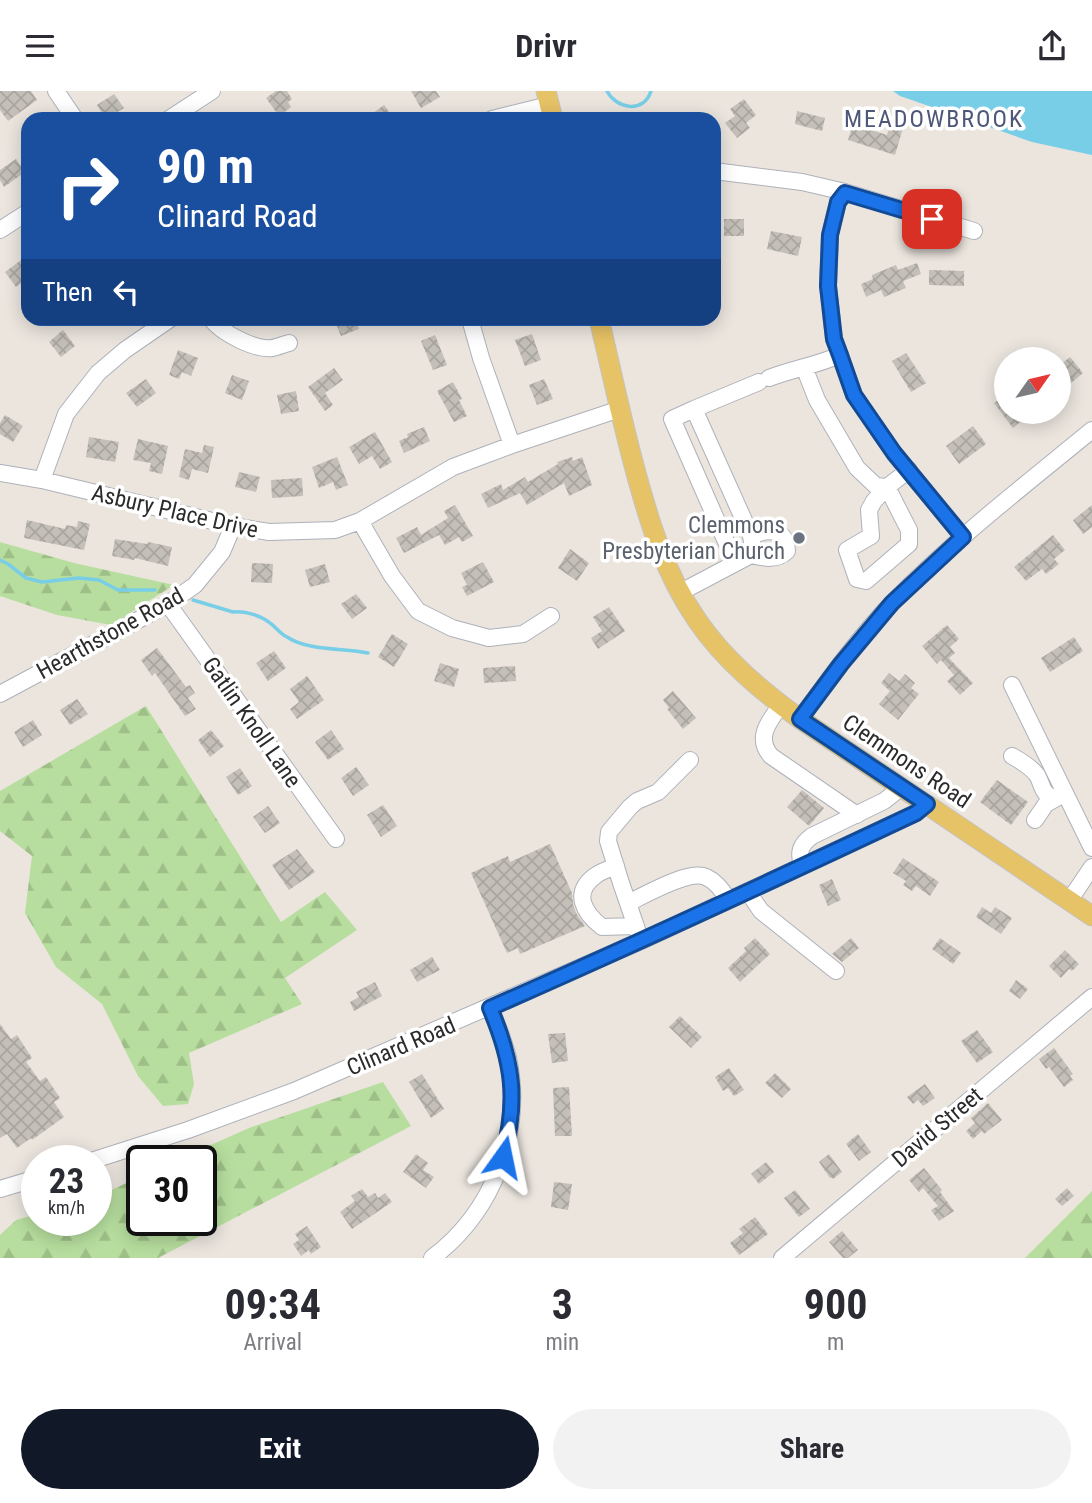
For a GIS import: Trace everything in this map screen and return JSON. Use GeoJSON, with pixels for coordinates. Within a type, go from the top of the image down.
{"type":"FeatureCollection","features":[{"type":"Feature","properties":{"kind":"main road","name":"Clemmons Road"},"geometry":{"type":"LineString","coordinates":[[601,326],[651,528],[667,567],[697,621],[732,663],[781,705],[1092,916]]}},
{"type":"Feature","properties":{"kind":"street"},"geometry":{"type":"LineString","coordinates":[[56,91],[70,112]]}},
{"type":"Feature","properties":{"kind":"street"},"geometry":{"type":"LineString","coordinates":[[180,112],[212,91]]}},
{"type":"Feature","properties":{"kind":"street"},"geometry":{"type":"LineString","coordinates":[[520,112],[549,105]]}},
{"type":"Feature","properties":{"kind":"street"},"geometry":{"type":"LineString","coordinates":[[721,172],[802,182],[974,231]]}},
{"type":"Feature","properties":{"kind":"street"},"geometry":{"type":"LineString","coordinates":[[845,193],[838,202],[830,235],[828,286],[834,339],[854,395],[894,453],[963,537]]}},
{"type":"Feature","properties":{"kind":"street"},"geometry":{"type":"LineString","coordinates":[[0,230],[21,216]]}},
{"type":"Feature","properties":{"kind":"street"},"geometry":{"type":"LineString","coordinates":[[42,481],[66,414],[98,373],[160,326]]}},
{"type":"Feature","properties":{"kind":"street"},"geometry":{"type":"LineString","coordinates":[[218,326],[244,342],[260,347],[272,348],[289,343]]}},
{"type":"Feature","properties":{"kind":"street"},"geometry":{"type":"LineString","coordinates":[[472,326],[512,445]]}},
{"type":"Feature","properties":{"kind":"street"},"geometry":{"type":"LineString","coordinates":[[735,562],[672,419],[764,380],[840,355]]}},
{"type":"Feature","properties":{"kind":"street"},"geometry":{"type":"LineString","coordinates":[[804,367],[817,400],[857,468],[876,486],[887,487]]}},
{"type":"Feature","properties":{"kind":"street","name":"Asbury Place Drive"},"geometry":{"type":"LineString","coordinates":[[0,473],[233,526],[269,532],[335,530],[360,521],[453,467],[620,409]]}},
{"type":"Feature","properties":{"kind":"street"},"geometry":{"type":"LineString","coordinates":[[694,409],[751,536],[751,555]]}},
{"type":"Feature","properties":{"kind":"street"},"geometry":{"type":"LineString","coordinates":[[800,719],[892,603],[963,537],[1092,430]]}},
{"type":"Feature","properties":{"kind":"street"},"geometry":{"type":"LineString","coordinates":[[887,487],[909,530],[909,544],[866,581],[857,579],[847,551],[871,535],[869,510],[874,501],[887,487],[909,470]]}},
{"type":"Feature","properties":{"kind":"street"},"geometry":{"type":"LineString","coordinates":[[360,521],[392,576],[418,611],[452,628],[489,638],[523,635],[551,616]]}},
{"type":"Feature","properties":{"kind":"street","name":"Hearthstone Road"},"geometry":{"type":"LineString","coordinates":[[0,694],[168,604],[195,585],[222,552],[233,526]]}},
{"type":"Feature","properties":{"kind":"street"},"geometry":{"type":"LineString","coordinates":[[680,593],[751,555],[780,557],[787,551],[782,535],[774,531],[763,531],[751,536]]}},
{"type":"Feature","properties":{"kind":"street","name":"Gatlin Knoll Lane"},"geometry":{"type":"LineString","coordinates":[[168,604],[336,839]]}},
{"type":"Feature","properties":{"kind":"street"},"geometry":{"type":"LineString","coordinates":[[1012,685],[1060,796],[1092,848]]}},
{"type":"Feature","properties":{"kind":"street"},"geometry":{"type":"LineString","coordinates":[[781,705],[763,733],[766,750],[857,815]]}},
{"type":"Feature","properties":{"kind":"street"},"geometry":{"type":"LineString","coordinates":[[1012,756],[1036,774],[1043,791],[1049,797],[1060,796]]}},
{"type":"Feature","properties":{"kind":"street"},"geometry":{"type":"LineString","coordinates":[[639,934],[608,841],[609,832],[630,807],[658,792],[690,760]]}},
{"type":"Feature","properties":{"kind":"street"},"geometry":{"type":"LineString","coordinates":[[802,866],[799,855],[802,844],[812,836],[884,801],[902,787]]}},
{"type":"Feature","properties":{"kind":"street"},"geometry":{"type":"LineString","coordinates":[[1035,820],[1046,804],[1060,796]]}},
{"type":"Feature","properties":{"kind":"street","name":"Clinard Road"},"geometry":{"type":"LineString","coordinates":[[112,1154],[294,1091],[490,1008],[639,934],[729,901],[916,813],[927,804]]}},
{"type":"Feature","properties":{"kind":"street"},"geometry":{"type":"LineString","coordinates":[[616,866],[597,874],[588,883],[583,891],[584,904],[589,915],[602,927],[639,934]]}},
{"type":"Feature","properties":{"kind":"street"},"geometry":{"type":"LineString","coordinates":[[1069,901],[1092,867]]}},
{"type":"Feature","properties":{"kind":"street"},"geometry":{"type":"LineString","coordinates":[[628,903],[685,877],[699,874],[718,885],[729,901]]}},
{"type":"Feature","properties":{"kind":"street"},"geometry":{"type":"LineString","coordinates":[[748,892],[761,911],[836,971]]}},
{"type":"Feature","properties":{"kind":"street","name":"David Street"},"geometry":{"type":"LineString","coordinates":[[782,1258],[1092,997]]}},
{"type":"Feature","properties":{"kind":"street"},"geometry":{"type":"LineString","coordinates":[[432,1258],[457,1237],[484,1199],[496,1176],[509,1137],[512,1091],[508,1060],[490,1008]]}},
{"type":"Feature","properties":{"kind":"street"},"geometry":{"type":"LineString","coordinates":[[0,1189],[21,1183]]}},
{"type":"Feature","properties":{"kind":"green space"},"geometry":{"type":"Polygon","coordinates":[[[0,542],[74,563],[174,585],[111,625],[57,615],[0,596],[0,542]]]}},
{"type":"Feature","properties":{"kind":"green space"},"geometry":{"type":"Polygon","coordinates":[[[146,706],[281,922],[325,892],[357,930],[285,978],[302,1004],[189,1053],[194,1084],[188,1104],[163,1106],[138,1076],[102,1004],[56,967],[25,913],[32,856],[0,831],[0,791],[146,706]]]}},
{"type":"Feature","properties":{"kind":"green space"},"geometry":{"type":"Polygon","coordinates":[[[383,1082],[411,1126],[217,1227],[217,1145],[211,1145],[249,1128],[383,1082]]]}},
{"type":"Feature","properties":{"kind":"green space"},"geometry":{"type":"Polygon","coordinates":[[[126,1183],[126,1236],[200,1236],[158,1258],[0,1258],[0,1235],[21,1219],[21,1236],[112,1236],[112,1190],[126,1183]]]}},
{"type":"Feature","properties":{"kind":"green space"},"geometry":{"type":"Polygon","coordinates":[[[1092,1191],[1092,1258],[1025,1258],[1092,1191]]]}},
{"type":"Feature","properties":{"kind":"water"},"geometry":{"type":"Polygon","coordinates":[[[893,91],[1092,91],[1092,155],[1032,142],[900,96],[893,91]]]}},
{"type":"Feature","properties":{"kind":"building"},"geometry":{"type":"Polygon","coordinates":[[[0,91],[31,91],[37,100],[8,121],[0,110],[0,91]]]}},
{"type":"Feature","properties":{"kind":"building"},"geometry":{"type":"Polygon","coordinates":[[[276,91],[287,91],[292,99],[288,102],[291,107],[284,112],[276,112],[266,98],[276,91]]]}},
{"type":"Feature","properties":{"kind":"building"},"geometry":{"type":"Polygon","coordinates":[[[411,91],[436,91],[440,97],[421,108],[411,91]]]}},
{"type":"Feature","properties":{"kind":"building"},"geometry":{"type":"Polygon","coordinates":[[[114,94],[124,108],[117,112],[102,112],[97,105],[114,94]]]}},
{"type":"Feature","properties":{"kind":"building"},"geometry":{"type":"Polygon","coordinates":[[[744,99],[756,115],[746,123],[750,128],[737,138],[725,123],[735,116],[730,109],[744,99]]]}},
{"type":"Feature","properties":{"kind":"building"},"geometry":{"type":"Polygon","coordinates":[[[384,105],[389,112],[374,112],[384,105]]]}},
{"type":"Feature","properties":{"kind":"building"},"geometry":{"type":"Polygon","coordinates":[[[797,111],[825,118],[822,131],[795,124],[797,111]]]}},
{"type":"Feature","properties":{"kind":"building"},"geometry":{"type":"Polygon","coordinates":[[[853,124],[887,135],[890,124],[903,128],[895,155],[848,140],[853,124]]]}},
{"type":"Feature","properties":{"kind":"building"},"geometry":{"type":"Polygon","coordinates":[[[16,159],[21,166],[21,175],[4,187],[0,180],[0,170],[16,159]]]}},
{"type":"Feature","properties":{"kind":"building"},"geometry":{"type":"Polygon","coordinates":[[[724,219],[744,219],[744,236],[724,236],[724,219]]]}},
{"type":"Feature","properties":{"kind":"building"},"geometry":{"type":"Polygon","coordinates":[[[771,231],[802,237],[798,256],[767,249],[771,231]]]}},
{"type":"Feature","properties":{"kind":"building"},"geometry":{"type":"Polygon","coordinates":[[[21,260],[21,283],[16,287],[5,272],[21,260]]]}},
{"type":"Feature","properties":{"kind":"building"},"geometry":{"type":"Polygon","coordinates":[[[917,263],[921,274],[903,281],[906,288],[884,297],[881,290],[866,297],[861,284],[873,279],[872,275],[896,265],[898,270],[917,263]]]}},
{"type":"Feature","properties":{"kind":"building"},"geometry":{"type":"Polygon","coordinates":[[[929,270],[964,271],[964,286],[929,285],[929,270]]]}},
{"type":"Feature","properties":{"kind":"building"},"geometry":{"type":"Polygon","coordinates":[[[337,326],[358,326],[359,329],[341,336],[337,326]]]}},
{"type":"Feature","properties":{"kind":"building"},"geometry":{"type":"Polygon","coordinates":[[[63,330],[75,346],[61,357],[49,342],[63,330]]]}},
{"type":"Feature","properties":{"kind":"building"},"geometry":{"type":"Polygon","coordinates":[[[532,334],[541,360],[525,366],[515,340],[532,334]]]}},
{"type":"Feature","properties":{"kind":"building"},"geometry":{"type":"Polygon","coordinates":[[[435,335],[447,365],[433,370],[421,341],[435,335]]]}},
{"type":"Feature","properties":{"kind":"building"},"geometry":{"type":"Polygon","coordinates":[[[178,350],[198,358],[191,376],[182,372],[179,379],[169,375],[178,350]]]}},
{"type":"Feature","properties":{"kind":"building"},"geometry":{"type":"Polygon","coordinates":[[[906,353],[926,383],[911,392],[892,361],[906,353]]]}},
{"type":"Feature","properties":{"kind":"building"},"geometry":{"type":"Polygon","coordinates":[[[1071,358],[1083,373],[1071,383],[1071,358]]]}},
{"type":"Feature","properties":{"kind":"building"},"geometry":{"type":"Polygon","coordinates":[[[334,368],[343,380],[325,393],[333,405],[325,411],[308,387],[334,368]]]}},
{"type":"Feature","properties":{"kind":"building"},"geometry":{"type":"Polygon","coordinates":[[[232,375],[249,381],[242,400],[225,393],[232,375]]]}},
{"type":"Feature","properties":{"kind":"building"},"geometry":{"type":"Polygon","coordinates":[[[146,379],[156,393],[137,407],[126,393],[146,379]]]}},
{"type":"Feature","properties":{"kind":"building"},"geometry":{"type":"Polygon","coordinates":[[[544,379],[553,399],[537,405],[529,385],[544,379]]]}},
{"type":"Feature","properties":{"kind":"building"},"geometry":{"type":"Polygon","coordinates":[[[453,382],[467,416],[454,422],[437,391],[453,382]]]}},
{"type":"Feature","properties":{"kind":"building"},"geometry":{"type":"Polygon","coordinates":[[[296,391],[299,411],[281,414],[277,395],[296,391]]]}},
{"type":"Feature","properties":{"kind":"building"},"geometry":{"type":"Polygon","coordinates":[[[5,415],[23,426],[13,442],[0,434],[0,423],[5,415]]]}},
{"type":"Feature","properties":{"kind":"building"},"geometry":{"type":"Polygon","coordinates":[[[973,426],[986,444],[959,464],[946,446],[973,426]]]}},
{"type":"Feature","properties":{"kind":"building"},"geometry":{"type":"Polygon","coordinates":[[[424,427],[430,441],[404,453],[399,441],[408,437],[407,434],[424,427]]]}},
{"type":"Feature","properties":{"kind":"building"},"geometry":{"type":"Polygon","coordinates":[[[375,432],[392,462],[380,469],[372,456],[359,464],[349,447],[375,432]]]}},
{"type":"Feature","properties":{"kind":"building"},"geometry":{"type":"Polygon","coordinates":[[[89,437],[119,442],[115,462],[86,457],[89,437]]]}},
{"type":"Feature","properties":{"kind":"building"},"geometry":{"type":"Polygon","coordinates":[[[138,439],[168,446],[162,474],[149,471],[151,463],[133,460],[138,439]]]}},
{"type":"Feature","properties":{"kind":"building"},"geometry":{"type":"Polygon","coordinates":[[[204,445],[214,447],[208,473],[192,469],[189,480],[179,477],[185,449],[202,453],[204,445]]]}},
{"type":"Feature","properties":{"kind":"building"},"geometry":{"type":"Polygon","coordinates":[[[337,457],[348,485],[336,490],[333,482],[319,488],[312,467],[337,457]]]}},
{"type":"Feature","properties":{"kind":"building"},"geometry":{"type":"Polygon","coordinates":[[[572,457],[573,461],[582,457],[592,485],[569,496],[564,483],[527,505],[520,493],[488,508],[481,494],[501,484],[503,490],[525,477],[528,482],[558,464],[557,462],[572,457]]]}},
{"type":"Feature","properties":{"kind":"building"},"geometry":{"type":"Polygon","coordinates":[[[239,472],[260,477],[256,492],[235,487],[239,472]]]}},
{"type":"Feature","properties":{"kind":"building"},"geometry":{"type":"Polygon","coordinates":[[[302,478],[303,496],[272,498],[271,480],[302,478]]]}},
{"type":"Feature","properties":{"kind":"building"},"geometry":{"type":"Polygon","coordinates":[[[455,505],[473,536],[462,542],[459,537],[445,545],[439,535],[404,553],[396,538],[417,527],[421,535],[448,518],[444,511],[455,505]]]}},
{"type":"Feature","properties":{"kind":"building"},"geometry":{"type":"Polygon","coordinates":[[[1092,505],[1092,527],[1083,534],[1073,520],[1092,505]]]}},
{"type":"Feature","properties":{"kind":"building"},"geometry":{"type":"Polygon","coordinates":[[[27,520],[65,529],[66,525],[77,527],[78,521],[90,524],[84,550],[24,538],[27,520]]]}},
{"type":"Feature","properties":{"kind":"building"},"geometry":{"type":"Polygon","coordinates":[[[1053,535],[1065,550],[1054,559],[1059,564],[1046,574],[1042,569],[1026,581],[1014,567],[1053,535]]]}},
{"type":"Feature","properties":{"kind":"building"},"geometry":{"type":"Polygon","coordinates":[[[115,539],[172,547],[168,566],[112,556],[115,539]]]}},
{"type":"Feature","properties":{"kind":"building"},"geometry":{"type":"Polygon","coordinates":[[[570,549],[589,563],[577,581],[558,568],[570,549]]]}},
{"type":"Feature","properties":{"kind":"building"},"geometry":{"type":"Polygon","coordinates":[[[483,562],[494,582],[467,596],[462,587],[467,585],[461,573],[483,562]]]}},
{"type":"Feature","properties":{"kind":"building"},"geometry":{"type":"Polygon","coordinates":[[[252,563],[273,564],[272,583],[251,582],[252,563]]]}},
{"type":"Feature","properties":{"kind":"building"},"geometry":{"type":"Polygon","coordinates":[[[325,564],[330,582],[310,587],[305,570],[325,564]]]}},
{"type":"Feature","properties":{"kind":"building"},"geometry":{"type":"Polygon","coordinates":[[[356,594],[367,608],[352,619],[341,604],[356,594]]]}},
{"type":"Feature","properties":{"kind":"building"},"geometry":{"type":"Polygon","coordinates":[[[609,607],[625,631],[598,649],[591,638],[602,631],[593,617],[609,607]]]}},
{"type":"Feature","properties":{"kind":"building"},"geometry":{"type":"Polygon","coordinates":[[[947,625],[959,639],[950,647],[955,653],[949,658],[973,683],[960,695],[947,681],[954,675],[941,660],[937,664],[922,646],[947,625]]]}},
{"type":"Feature","properties":{"kind":"building"},"geometry":{"type":"Polygon","coordinates":[[[392,634],[408,644],[394,667],[378,657],[392,634]]]}},
{"type":"Feature","properties":{"kind":"building"},"geometry":{"type":"Polygon","coordinates":[[[1074,637],[1083,651],[1050,672],[1041,658],[1074,637]]]}},
{"type":"Feature","properties":{"kind":"building"},"geometry":{"type":"Polygon","coordinates":[[[157,648],[186,687],[190,685],[195,693],[188,698],[196,709],[185,716],[155,673],[152,676],[141,660],[157,648]]]}},
{"type":"Feature","properties":{"kind":"building"},"geometry":{"type":"Polygon","coordinates":[[[274,651],[286,668],[268,681],[256,663],[274,651]]]}},
{"type":"Feature","properties":{"kind":"building"},"geometry":{"type":"Polygon","coordinates":[[[440,663],[459,669],[454,687],[434,681],[440,663]]]}},
{"type":"Feature","properties":{"kind":"building"},"geometry":{"type":"Polygon","coordinates":[[[515,666],[516,681],[484,683],[483,668],[515,666]]]}},
{"type":"Feature","properties":{"kind":"building"},"geometry":{"type":"Polygon","coordinates":[[[889,673],[899,681],[905,674],[915,683],[911,688],[919,694],[898,720],[879,704],[890,691],[881,683],[889,673]]]}},
{"type":"Feature","properties":{"kind":"building"},"geometry":{"type":"Polygon","coordinates":[[[307,676],[324,700],[297,719],[290,709],[299,702],[290,689],[307,676]]]}},
{"type":"Feature","properties":{"kind":"building"},"geometry":{"type":"Polygon","coordinates":[[[673,691],[696,718],[683,729],[663,700],[673,691]]]}},
{"type":"Feature","properties":{"kind":"building"},"geometry":{"type":"Polygon","coordinates":[[[77,699],[88,714],[70,725],[60,710],[77,699]]]}},
{"type":"Feature","properties":{"kind":"building"},"geometry":{"type":"Polygon","coordinates":[[[33,720],[42,735],[23,747],[14,732],[33,720]]]}},
{"type":"Feature","properties":{"kind":"building"},"geometry":{"type":"Polygon","coordinates":[[[211,730],[224,746],[210,757],[198,740],[211,730]]]}},
{"type":"Feature","properties":{"kind":"building"},"geometry":{"type":"Polygon","coordinates":[[[331,730],[344,749],[328,760],[315,742],[331,730]]]}},
{"type":"Feature","properties":{"kind":"building"},"geometry":{"type":"Polygon","coordinates":[[[356,767],[369,785],[353,796],[341,778],[356,767]]]}},
{"type":"Feature","properties":{"kind":"building"},"geometry":{"type":"Polygon","coordinates":[[[240,768],[252,786],[238,795],[226,777],[240,768]]]}},
{"type":"Feature","properties":{"kind":"building"},"geometry":{"type":"Polygon","coordinates":[[[997,780],[1028,802],[1011,825],[980,802],[997,780]]]}},
{"type":"Feature","properties":{"kind":"building"},"geometry":{"type":"Polygon","coordinates":[[[802,790],[824,808],[809,826],[787,807],[802,790]]]}},
{"type":"Feature","properties":{"kind":"building"},"geometry":{"type":"Polygon","coordinates":[[[383,805],[397,826],[381,837],[367,815],[383,805]]]}},
{"type":"Feature","properties":{"kind":"building"},"geometry":{"type":"Polygon","coordinates":[[[268,806],[280,823],[265,833],[253,817],[268,806]]]}},
{"type":"Feature","properties":{"kind":"building"},"geometry":{"type":"Polygon","coordinates":[[[550,844],[572,893],[576,913],[585,926],[520,954],[518,948],[507,953],[471,873],[508,856],[510,862],[550,844]]]}},
{"type":"Feature","properties":{"kind":"building"},"geometry":{"type":"Polygon","coordinates":[[[297,849],[315,872],[289,890],[272,865],[297,849]]]}},
{"type":"Feature","properties":{"kind":"building"},"geometry":{"type":"Polygon","coordinates":[[[903,858],[939,882],[930,896],[916,886],[912,891],[903,885],[906,881],[893,873],[903,858]]]}},
{"type":"Feature","properties":{"kind":"building"},"geometry":{"type":"Polygon","coordinates":[[[832,879],[841,900],[828,906],[819,885],[832,879]]]}},
{"type":"Feature","properties":{"kind":"building"},"geometry":{"type":"Polygon","coordinates":[[[982,907],[991,913],[995,907],[1012,918],[1001,934],[976,917],[982,907]]]}},
{"type":"Feature","properties":{"kind":"building"},"geometry":{"type":"Polygon","coordinates":[[[755,938],[770,954],[740,982],[728,968],[755,938]]]}},
{"type":"Feature","properties":{"kind":"building"},"geometry":{"type":"Polygon","coordinates":[[[851,938],[859,948],[842,962],[832,954],[851,938]]]}},
{"type":"Feature","properties":{"kind":"building"},"geometry":{"type":"Polygon","coordinates":[[[940,938],[961,953],[953,964],[932,949],[940,938]]]}},
{"type":"Feature","properties":{"kind":"building"},"geometry":{"type":"Polygon","coordinates":[[[1065,950],[1079,964],[1072,971],[1069,969],[1061,978],[1049,966],[1065,950]]]}},
{"type":"Feature","properties":{"kind":"building"},"geometry":{"type":"Polygon","coordinates":[[[432,957],[440,970],[417,982],[410,970],[432,957]]]}},
{"type":"Feature","properties":{"kind":"building"},"geometry":{"type":"Polygon","coordinates":[[[1016,980],[1028,989],[1020,999],[1009,991],[1016,980]]]}},
{"type":"Feature","properties":{"kind":"building"},"geometry":{"type":"Polygon","coordinates":[[[375,982],[382,996],[354,1011],[350,1002],[359,997],[356,992],[375,982]]]}},
{"type":"Feature","properties":{"kind":"building"},"geometry":{"type":"Polygon","coordinates":[[[680,1016],[702,1037],[691,1048],[669,1027],[680,1016]]]}},
{"type":"Feature","properties":{"kind":"building"},"geometry":{"type":"Polygon","coordinates":[[[0,1024],[11,1039],[17,1035],[32,1058],[26,1062],[40,1081],[46,1077],[60,1098],[54,1102],[64,1117],[17,1148],[7,1134],[0,1138],[0,1024]]]}},
{"type":"Feature","properties":{"kind":"building"},"geometry":{"type":"Polygon","coordinates":[[[977,1030],[993,1052],[977,1063],[961,1041],[977,1030]]]}},
{"type":"Feature","properties":{"kind":"building"},"geometry":{"type":"Polygon","coordinates":[[[565,1033],[568,1061],[552,1063],[548,1034],[565,1033]]]}},
{"type":"Feature","properties":{"kind":"building"},"geometry":{"type":"Polygon","coordinates":[[[1054,1048],[1073,1074],[1070,1076],[1073,1080],[1064,1087],[1049,1067],[1046,1069],[1039,1059],[1054,1048]]]}},
{"type":"Feature","properties":{"kind":"building"},"geometry":{"type":"Polygon","coordinates":[[[729,1068],[744,1090],[734,1096],[728,1088],[723,1091],[715,1077],[729,1068]]]}},
{"type":"Feature","properties":{"kind":"building"},"geometry":{"type":"Polygon","coordinates":[[[775,1073],[791,1089],[782,1098],[765,1083],[775,1073]]]}},
{"type":"Feature","properties":{"kind":"building"},"geometry":{"type":"Polygon","coordinates":[[[422,1074],[444,1109],[431,1118],[409,1082],[422,1074]]]}},
{"type":"Feature","properties":{"kind":"building"},"geometry":{"type":"Polygon","coordinates":[[[925,1084],[935,1098],[923,1106],[918,1100],[913,1104],[907,1097],[925,1084]]]}},
{"type":"Feature","properties":{"kind":"building"},"geometry":{"type":"Polygon","coordinates":[[[569,1087],[572,1136],[555,1136],[553,1088],[569,1087]]]}},
{"type":"Feature","properties":{"kind":"building"},"geometry":{"type":"Polygon","coordinates":[[[988,1103],[1002,1120],[973,1139],[966,1131],[975,1123],[971,1118],[988,1103]]]}},
{"type":"Feature","properties":{"kind":"building"},"geometry":{"type":"Polygon","coordinates":[[[858,1134],[871,1152],[859,1161],[846,1144],[858,1134]]]}},
{"type":"Feature","properties":{"kind":"building"},"geometry":{"type":"Polygon","coordinates":[[[416,1154],[428,1163],[423,1170],[434,1177],[426,1188],[403,1172],[416,1154]]]}},
{"type":"Feature","properties":{"kind":"building"},"geometry":{"type":"Polygon","coordinates":[[[829,1154],[842,1172],[833,1179],[819,1162],[829,1154]]]}},
{"type":"Feature","properties":{"kind":"building"},"geometry":{"type":"Polygon","coordinates":[[[766,1162],[774,1172],[759,1184],[751,1174],[766,1162]]]}},
{"type":"Feature","properties":{"kind":"building"},"geometry":{"type":"Polygon","coordinates":[[[924,1168],[942,1190],[940,1192],[954,1211],[939,1221],[931,1210],[938,1206],[923,1188],[919,1192],[909,1180],[924,1168]]]}},
{"type":"Feature","properties":{"kind":"building"},"geometry":{"type":"Polygon","coordinates":[[[554,1182],[572,1184],[568,1210],[551,1207],[554,1182]]]}},
{"type":"Feature","properties":{"kind":"building"},"geometry":{"type":"Polygon","coordinates":[[[1067,1188],[1074,1196],[1062,1206],[1055,1199],[1067,1188]]]}},
{"type":"Feature","properties":{"kind":"building"},"geometry":{"type":"Polygon","coordinates":[[[362,1189],[368,1197],[375,1193],[378,1198],[385,1193],[392,1202],[352,1229],[340,1212],[355,1201],[351,1196],[362,1189]]]}},
{"type":"Feature","properties":{"kind":"building"},"geometry":{"type":"Polygon","coordinates":[[[795,1190],[810,1209],[799,1217],[784,1198],[795,1190]]]}},
{"type":"Feature","properties":{"kind":"building"},"geometry":{"type":"Polygon","coordinates":[[[755,1217],[768,1234],[739,1255],[730,1243],[743,1233],[739,1229],[755,1217]]]}},
{"type":"Feature","properties":{"kind":"building"},"geometry":{"type":"Polygon","coordinates":[[[307,1226],[321,1247],[311,1254],[309,1250],[301,1256],[293,1244],[299,1240],[295,1234],[307,1226]]]}},
{"type":"Feature","properties":{"kind":"building"},"geometry":{"type":"Polygon","coordinates":[[[842,1231],[858,1250],[848,1258],[843,1258],[829,1242],[842,1231]]]}},
{"type":"Feature","properties":{"kind":"waterway"},"geometry":{"type":"LineString","coordinates":[[607,91],[617,102],[630,106],[642,103],[651,91]]}},
{"type":"Feature","properties":{"kind":"waterway"},"geometry":{"type":"LineString","coordinates":[[0,560],[26,578],[42,582],[79,578],[99,580],[118,590],[155,590]]}},
{"type":"Feature","properties":{"kind":"waterway"},"geometry":{"type":"LineString","coordinates":[[193,600],[257,616],[295,642],[368,653]]}},
{"type":"Feature","properties":{"kind":"place","name":"Clemmons Presbyterian Church"},"geometry":{"type":"Point","coordinates":[799,538]}},
{"type":"Feature","properties":{"kind":"district","name":"MEADOWBROOK"},"geometry":{"type":"Point","coordinates":[934,119]}},
{"type":"Feature","properties":{"kind":"route"},"geometry":{"type":"LineString","coordinates":[[503,1157],[509,1137],[512,1091],[508,1060],[490,1008],[766,884],[916,813],[927,804],[800,719],[892,603],[963,537],[894,453],[854,395],[834,339],[828,286],[830,235],[838,202],[845,193],[932,219]]}}]}
